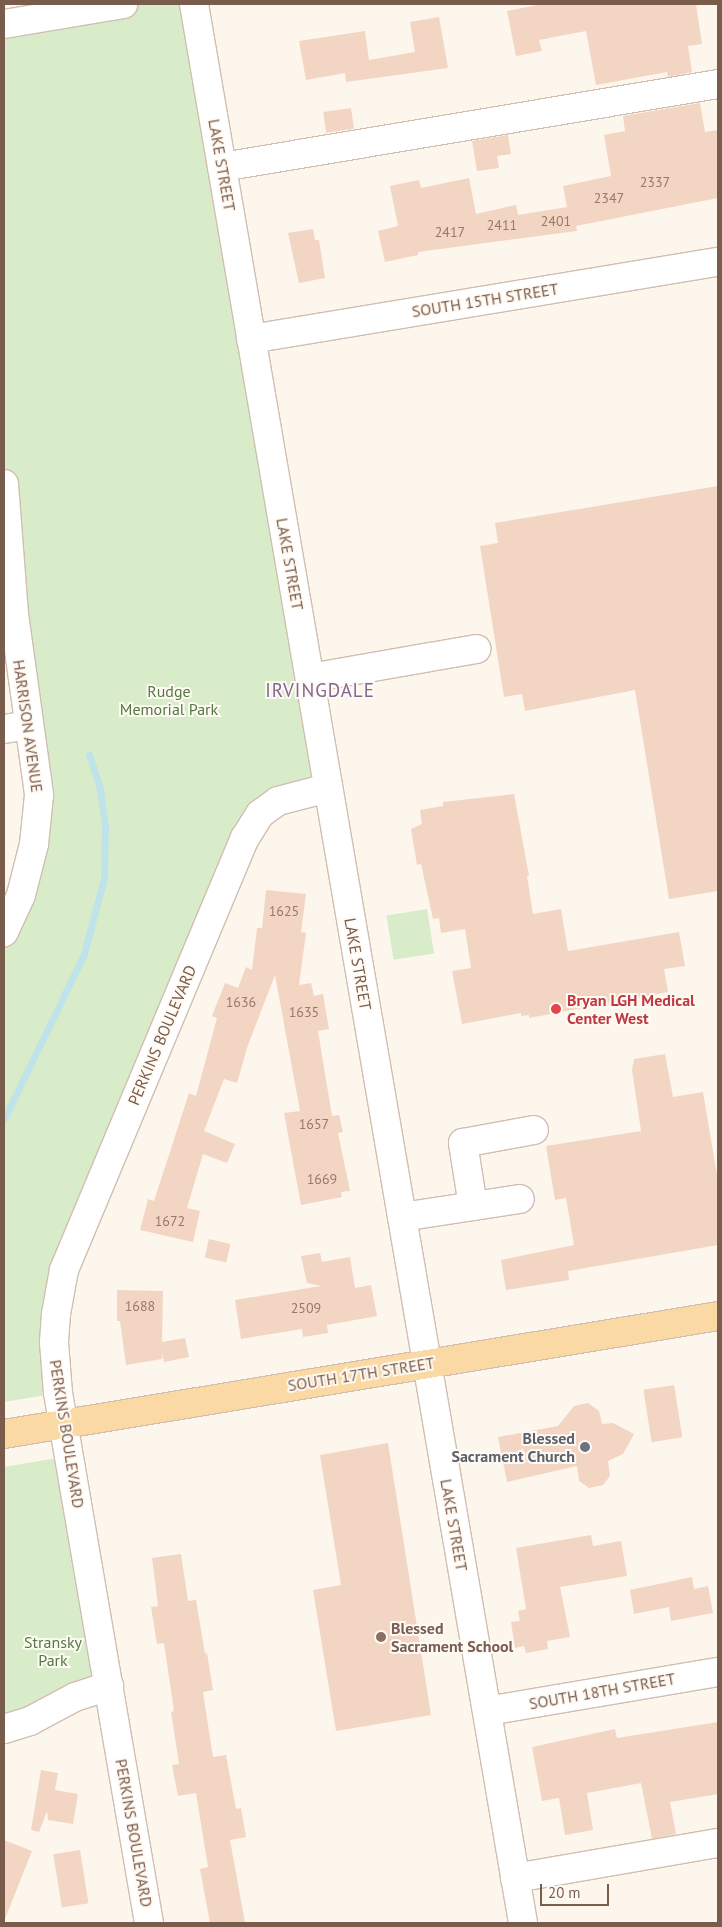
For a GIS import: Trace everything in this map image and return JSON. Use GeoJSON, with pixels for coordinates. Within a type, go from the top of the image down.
{"type":"FeatureCollection","features":[{"type":"Feature","properties":{"kind":"main road","name":"SOUTH 17TH STREET"},"geometry":{"type":"LineString","coordinates":[[4,1434],[718,1316]]}},
{"type":"Feature","properties":{"kind":"street"},"geometry":{"type":"LineString","coordinates":[[4,24],[123,4]]}},
{"type":"Feature","properties":{"kind":"street","name":"LAKE STREET"},"geometry":{"type":"LineString","coordinates":[[194,4],[523,1923]]}},
{"type":"Feature","properties":{"kind":"street"},"geometry":{"type":"LineString","coordinates":[[222,167],[718,84]]}},
{"type":"Feature","properties":{"kind":"street","name":"SOUTH 15TH STREET"},"geometry":{"type":"LineString","coordinates":[[251,339],[718,262]]}},
{"type":"Feature","properties":{"kind":"street","name":"HARRISON AVENUE"},"geometry":{"type":"LineString","coordinates":[[4,484],[14,614],[16,727],[37,768],[37,821],[21,895],[4,932]]}},
{"type":"Feature","properties":{"kind":"street"},"geometry":{"type":"LineString","coordinates":[[310,678],[476,649]]}},
{"type":"Feature","properties":{"kind":"street","name":"PERKINS BOULEVARD"},"geometry":{"type":"LineString","coordinates":[[149,1923],[64,1424],[54,1342],[64,1270],[245,838],[260,814],[278,801],[328,788]]}},
{"type":"Feature","properties":{"kind":"street"},"geometry":{"type":"LineString","coordinates":[[473,1206],[462,1143],[534,1130]]}},
{"type":"Feature","properties":{"kind":"street"},"geometry":{"type":"LineString","coordinates":[[402,1217],[520,1199]]}},
{"type":"Feature","properties":{"kind":"street","name":"SOUTH 18TH STREET"},"geometry":{"type":"LineString","coordinates":[[487,1711],[718,1672]]}},
{"type":"Feature","properties":{"kind":"street"},"geometry":{"type":"LineString","coordinates":[[4,1729],[30,1720],[75,1697],[109,1686]]}},
{"type":"Feature","properties":{"kind":"street"},"geometry":{"type":"LineString","coordinates":[[515,1878],[718,1843]]}},
{"type":"Feature","properties":{"kind":"green space","name":"Rudge Memorial Park"},"geometry":{"type":"Polygon","coordinates":[[[123,4],[194,4],[328,788],[260,814],[64,1270],[58,1393],[4,1402],[4,932],[34,844],[4,484],[4,24],[123,4]]]}},
{"type":"Feature","properties":{"kind":"green space"},"geometry":{"type":"Polygon","coordinates":[[[427,909],[434,953],[394,960],[387,915],[427,909]]]}},
{"type":"Feature","properties":{"kind":"green space","name":"Stransky Park"},"geometry":{"type":"Polygon","coordinates":[[[69,1456],[109,1686],[4,1729],[4,1467],[69,1456]]]}},
{"type":"Feature","properties":{"kind":"building"},"geometry":{"type":"Polygon","coordinates":[[[543,4],[696,4],[702,44],[688,46],[692,72],[668,77],[667,72],[596,85],[586,31],[539,40],[542,51],[516,56],[507,11],[543,4]]]}},
{"type":"Feature","properties":{"kind":"building"},"geometry":{"type":"Polygon","coordinates":[[[439,17],[448,68],[346,82],[345,73],[306,80],[299,41],[365,31],[369,60],[415,52],[410,22],[439,17]]]}},
{"type":"Feature","properties":{"kind":"building"},"geometry":{"type":"Polygon","coordinates":[[[700,103],[705,132],[718,130],[718,198],[576,226],[577,231],[418,252],[418,255],[385,262],[378,231],[398,226],[390,186],[419,180],[421,188],[469,178],[476,214],[516,205],[518,215],[567,207],[563,186],[611,176],[604,135],[625,131],[623,116],[700,103]]]}},
{"type":"Feature","properties":{"kind":"building"},"geometry":{"type":"Polygon","coordinates":[[[351,108],[354,129],[326,133],[323,112],[351,108]]]}},
{"type":"Feature","properties":{"kind":"building"},"geometry":{"type":"Polygon","coordinates":[[[508,135],[511,154],[497,156],[499,168],[477,171],[472,141],[508,135]]]}},
{"type":"Feature","properties":{"kind":"building"},"geometry":{"type":"Polygon","coordinates":[[[313,229],[315,240],[319,240],[325,278],[299,283],[288,233],[313,229]]]}},
{"type":"Feature","properties":{"kind":"building"},"geometry":{"type":"Polygon","coordinates":[[[718,486],[718,891],[669,899],[635,690],[525,711],[522,694],[504,697],[480,546],[498,543],[495,523],[718,486]]]}},
{"type":"Feature","properties":{"kind":"building"},"geometry":{"type":"Polygon","coordinates":[[[514,794],[529,876],[527,876],[533,914],[561,909],[568,951],[679,932],[685,966],[664,969],[668,992],[529,1018],[529,1015],[521,1016],[521,1013],[462,1024],[452,971],[471,968],[465,929],[441,933],[439,918],[433,919],[421,864],[417,865],[411,829],[422,824],[420,810],[443,806],[443,802],[514,794]]]}},
{"type":"Feature","properties":{"kind":"building"},"geometry":{"type":"Polygon","coordinates":[[[266,890],[306,894],[301,932],[306,933],[299,985],[311,983],[314,996],[323,994],[329,1029],[318,1031],[332,1116],[339,1115],[343,1132],[338,1133],[350,1191],[341,1192],[342,1197],[301,1205],[284,1113],[300,1111],[275,975],[248,1045],[237,1083],[224,1079],[204,1131],[235,1144],[227,1163],[203,1154],[187,1208],[200,1211],[193,1242],[140,1230],[148,1199],[154,1201],[189,1093],[196,1096],[217,1018],[212,1016],[225,983],[238,988],[246,967],[252,970],[257,928],[262,928],[266,890]]]}},
{"type":"Feature","properties":{"kind":"building"},"geometry":{"type":"Polygon","coordinates":[[[665,1054],[673,1097],[703,1092],[718,1181],[718,1245],[568,1271],[569,1280],[506,1290],[501,1260],[574,1245],[566,1198],[555,1200],[546,1146],[641,1131],[632,1070],[634,1059],[665,1054]]]}},
{"type":"Feature","properties":{"kind":"building"},"geometry":{"type":"Polygon","coordinates":[[[209,1239],[230,1244],[226,1262],[205,1258],[209,1239]]]}},
{"type":"Feature","properties":{"kind":"building"},"geometry":{"type":"Polygon","coordinates":[[[320,1253],[322,1262],[350,1257],[355,1288],[371,1285],[377,1316],[327,1325],[328,1333],[303,1337],[302,1329],[241,1339],[235,1300],[321,1286],[307,1283],[301,1256],[320,1253]]]}},
{"type":"Feature","properties":{"kind":"building"},"geometry":{"type":"Polygon","coordinates":[[[117,1290],[163,1291],[162,1342],[185,1338],[189,1357],[164,1362],[162,1353],[162,1359],[126,1365],[120,1321],[117,1321],[117,1290]]]}},
{"type":"Feature","properties":{"kind":"building"},"geometry":{"type":"Polygon","coordinates":[[[674,1385],[682,1437],[652,1442],[643,1390],[674,1385]]]}},
{"type":"Feature","properties":{"kind":"building"},"geometry":{"type":"Polygon","coordinates":[[[588,1403],[599,1411],[602,1424],[613,1423],[634,1434],[623,1454],[608,1461],[610,1476],[603,1485],[589,1488],[579,1481],[577,1466],[507,1482],[498,1437],[558,1426],[574,1406],[588,1403]]]}},
{"type":"Feature","properties":{"kind":"building"},"geometry":{"type":"Polygon","coordinates":[[[388,1443],[431,1715],[336,1731],[313,1590],[341,1585],[320,1455],[388,1443]]]}},
{"type":"Feature","properties":{"kind":"building"},"geometry":{"type":"Polygon","coordinates":[[[591,1535],[593,1546],[621,1541],[627,1576],[560,1587],[570,1637],[547,1641],[548,1649],[526,1653],[524,1646],[515,1648],[511,1622],[520,1621],[518,1611],[526,1609],[516,1548],[591,1535]]]}},
{"type":"Feature","properties":{"kind":"building"},"geometry":{"type":"Polygon","coordinates":[[[181,1554],[188,1601],[196,1600],[213,1690],[203,1692],[213,1757],[226,1755],[236,1809],[241,1808],[246,1837],[230,1840],[245,1923],[210,1923],[200,1869],[208,1867],[196,1793],[178,1796],[172,1765],[179,1764],[171,1712],[174,1711],[164,1643],[157,1644],[151,1607],[158,1606],[152,1558],[181,1554]]]}},
{"type":"Feature","properties":{"kind":"building"},"geometry":{"type":"Polygon","coordinates":[[[692,1577],[694,1589],[708,1586],[713,1613],[671,1621],[669,1607],[634,1614],[630,1590],[692,1577]]]}},
{"type":"Feature","properties":{"kind":"building"},"geometry":{"type":"Polygon","coordinates":[[[718,1722],[718,1794],[670,1802],[676,1834],[652,1839],[641,1783],[587,1793],[593,1830],[565,1835],[559,1798],[542,1801],[532,1747],[615,1729],[617,1738],[718,1722]]]}},
{"type":"Feature","properties":{"kind":"building"},"geometry":{"type":"Polygon","coordinates":[[[41,1770],[58,1773],[55,1790],[78,1794],[73,1824],[48,1820],[47,1811],[39,1832],[31,1830],[41,1770]]]}},
{"type":"Feature","properties":{"kind":"building"},"geometry":{"type":"Polygon","coordinates":[[[4,1840],[32,1851],[5,1919],[4,1918],[4,1840]]]}},
{"type":"Feature","properties":{"kind":"building"},"geometry":{"type":"Polygon","coordinates":[[[80,1850],[88,1903],[62,1908],[53,1854],[80,1850]]]}},
{"type":"Feature","properties":{"kind":"waterway"},"geometry":{"type":"LineString","coordinates":[[4,1119],[84,954],[104,878],[105,825],[100,788],[89,755]]}},
{"type":"Feature","properties":{"kind":"place","name":"Bryan LGH Medical Center West"},"geometry":{"type":"Point","coordinates":[556,1009]}},
{"type":"Feature","properties":{"kind":"place","name":"Blessed Sacrament Church"},"geometry":{"type":"Point","coordinates":[585,1447]}},
{"type":"Feature","properties":{"kind":"place","name":"Blessed Sacrament School"},"geometry":{"type":"Point","coordinates":[381,1637]}},
{"type":"Feature","properties":{"kind":"district","name":"IRVINGDALE"},"geometry":{"type":"Point","coordinates":[320,691]}}]}
